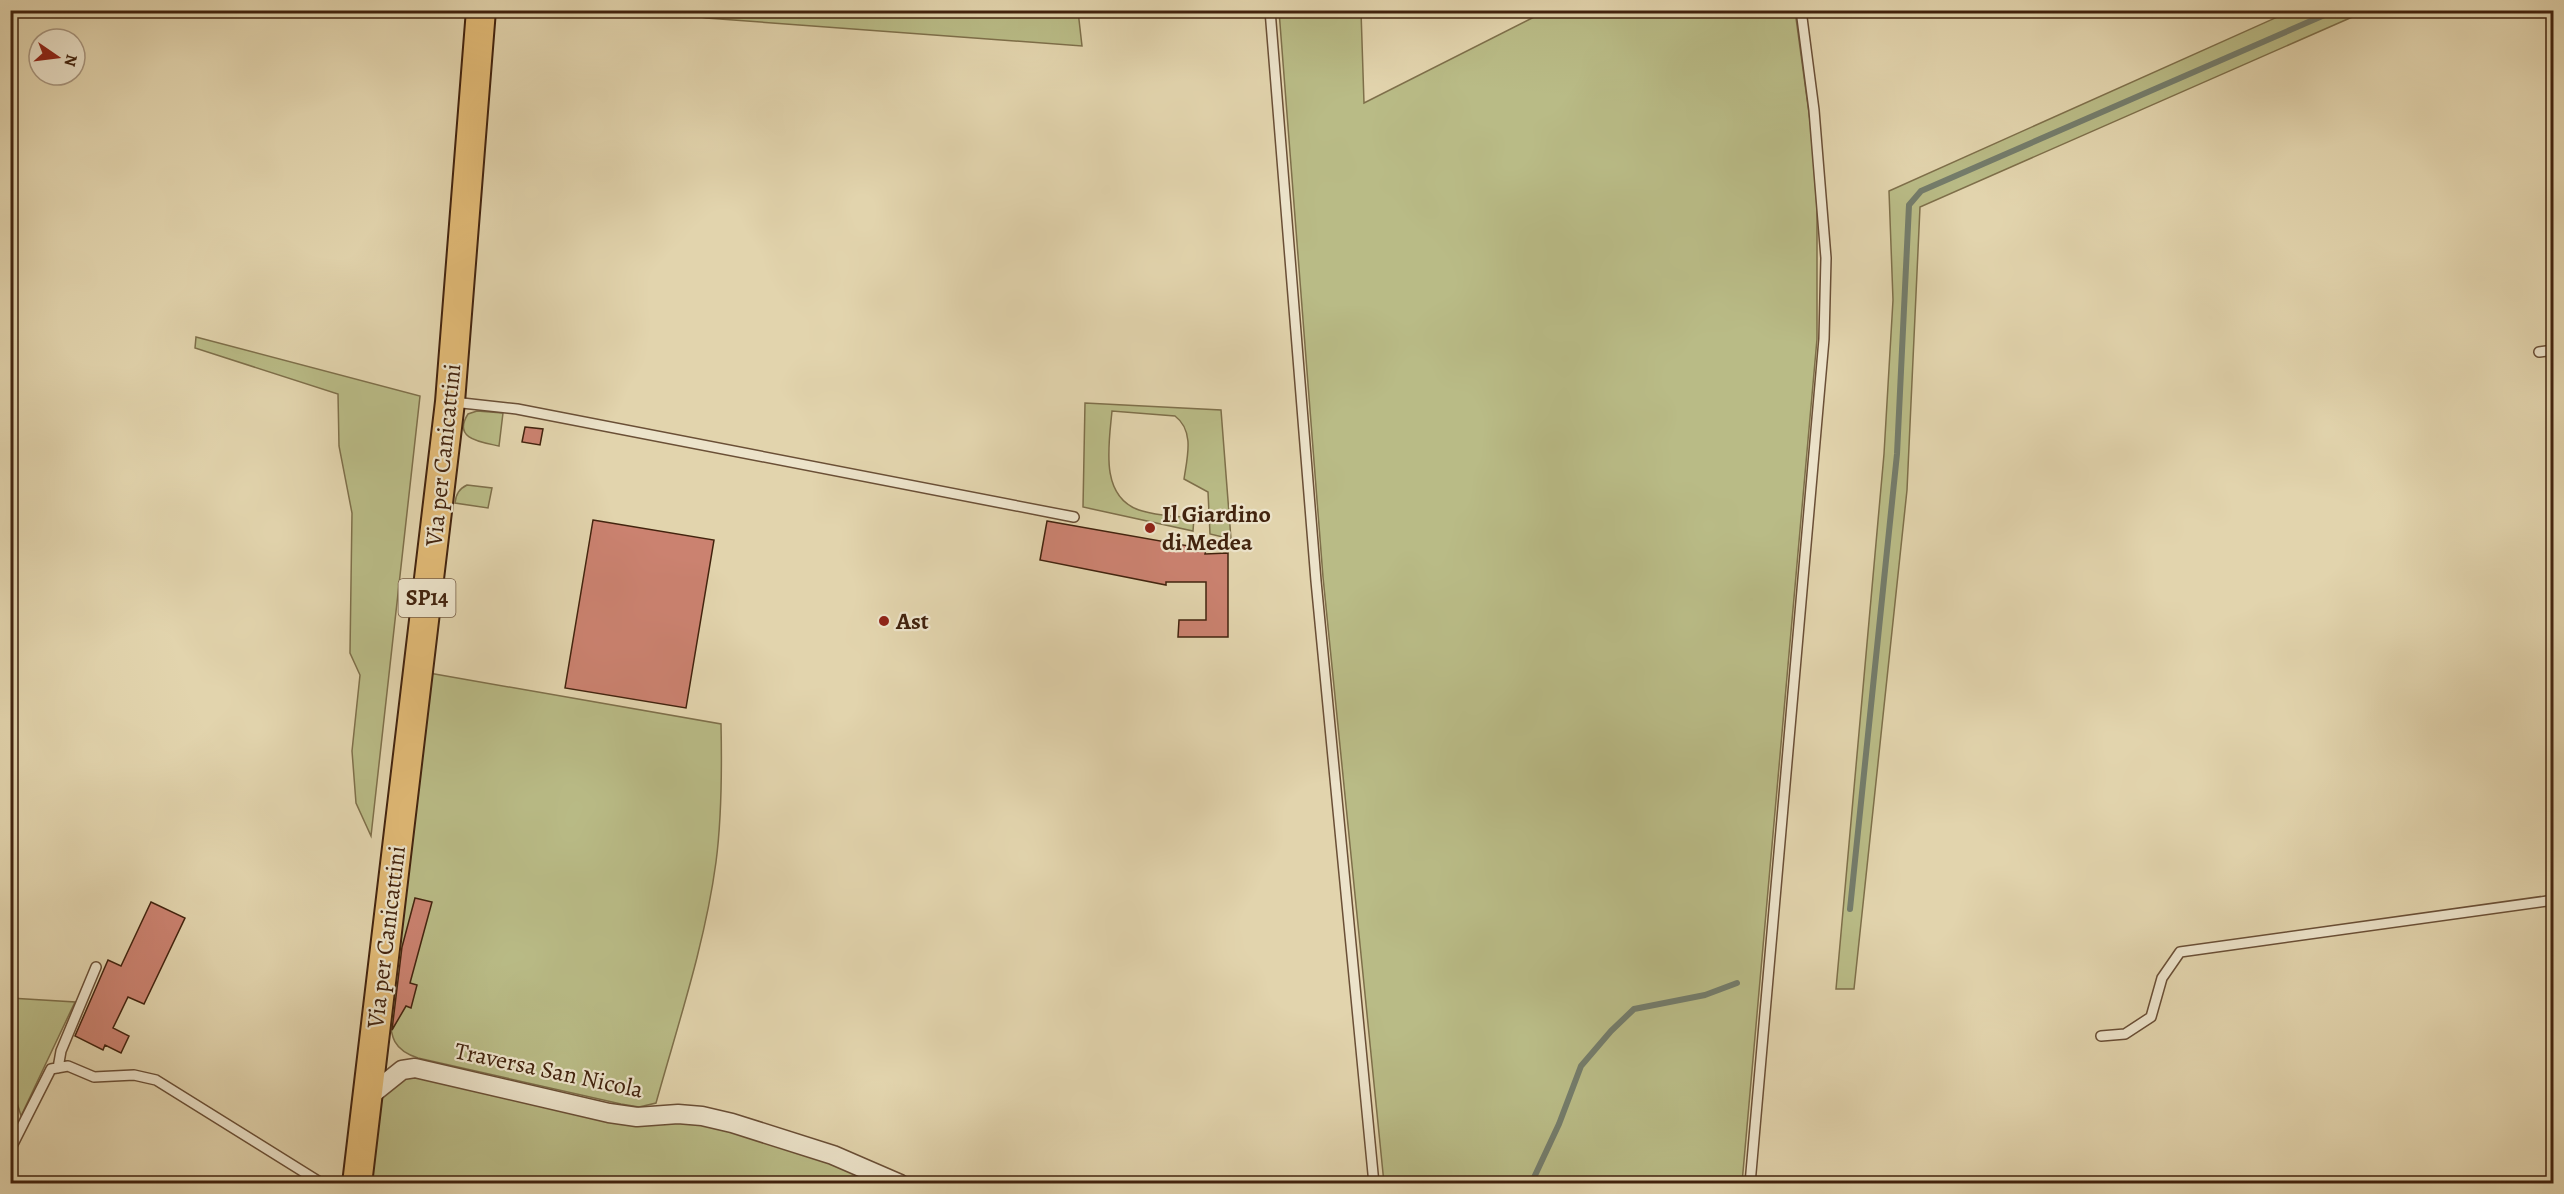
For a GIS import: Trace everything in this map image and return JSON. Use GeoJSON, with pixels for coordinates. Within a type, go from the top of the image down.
{"type":"FeatureCollection","features":[{"type":"Feature","properties":{"kind":"main road","name":"Via per Canicattini"},"geometry":{"type":"LineString","coordinates":[[341,1184],[435,400],[465,10]]}},
{"type":"Feature","properties":{"kind":"main road","name":"Via per Canicattini"},"geometry":{"type":"LineString","coordinates":[[357,1184],[450,402],[480,10]]}},
{"type":"Feature","properties":{"kind":"street","name":"Traversa San Nicola"},"geometry":{"type":"LineString","coordinates":[[367,1098],[402,1070],[415,1068],[609,1113],[637,1117],[678,1114],[702,1116],[732,1123],[833,1155],[900,1184]]}},
{"type":"Feature","properties":{"kind":"lane"},"geometry":{"type":"LineString","coordinates":[[1270,10],[1316,581],[1374,1184]]}},
{"type":"Feature","properties":{"kind":"lane"},"geometry":{"type":"LineString","coordinates":[[1750,1184],[1824,339],[1826,258],[1814,110],[1800,10]]}},
{"type":"Feature","properties":{"kind":"lane"},"geometry":{"type":"LineString","coordinates":[[2539,352],[2553,350]]}},
{"type":"Feature","properties":{"kind":"lane"},"geometry":{"type":"LineString","coordinates":[[450,402],[517,409],[1074,517]]}},
{"type":"Feature","properties":{"kind":"lane"},"geometry":{"type":"LineString","coordinates":[[2101,1036],[2125,1034],[2151,1017],[2162,978],[2180,952],[2553,900]]}},
{"type":"Feature","properties":{"kind":"lane"},"geometry":{"type":"LineString","coordinates":[[58,1068],[61,1051],[96,967]]}},
{"type":"Feature","properties":{"kind":"lane"},"geometry":{"type":"LineString","coordinates":[[10,1150],[51,1069],[68,1066],[94,1077],[134,1075],[156,1080],[323,1184]]}},
{"type":"Feature","properties":{"kind":"green space"},"geometry":{"type":"Polygon","coordinates":[[[2293,10],[2366,11],[1920,207],[1907,490],[1854,989],[1836,989],[1884,454],[1893,300],[1889,191],[2293,10]]]}},
{"type":"Feature","properties":{"kind":"green space"},"geometry":{"type":"Polygon","coordinates":[[[670,11],[1078,11],[1082,46],[706,18],[670,11]]]}},
{"type":"Feature","properties":{"kind":"green space"},"geometry":{"type":"Polygon","coordinates":[[[1279,11],[1361,11],[1364,103],[1546,11],[1795,11],[1811,128],[1817,207],[1817,339],[1742,1183],[1384,1183],[1323,577],[1279,11]]]}},
{"type":"Feature","properties":{"kind":"green space"},"geometry":{"type":"Polygon","coordinates":[[[196,337],[420,396],[371,836],[356,803],[352,751],[360,675],[350,653],[352,513],[339,446],[338,394],[195,348],[196,337]]]}},
{"type":"Feature","properties":{"kind":"green space"},"geometry":{"type":"Polygon","coordinates":[[[1085,403],[1221,410],[1231,539],[1210,534],[1208,492],[1184,479],[1188,454],[1187,437],[1181,422],[1175,416],[1112,411],[1109,468],[1117,493],[1126,503],[1152,514],[1194,518],[1193,531],[1083,507],[1085,403]]]}},
{"type":"Feature","properties":{"kind":"green space"},"geometry":{"type":"Polygon","coordinates":[[[477,411],[503,413],[499,446],[477,441],[466,434],[464,422],[468,414],[477,411]]]}},
{"type":"Feature","properties":{"kind":"green space"},"geometry":{"type":"Polygon","coordinates":[[[467,485],[492,488],[488,508],[455,503],[458,492],[467,485]]]}},
{"type":"Feature","properties":{"kind":"green space"},"geometry":{"type":"Polygon","coordinates":[[[429,673],[721,724],[718,845],[711,893],[690,984],[656,1103],[639,1107],[621,1104],[418,1058],[403,1051],[395,1042],[389,1014],[429,673]]]}},
{"type":"Feature","properties":{"kind":"green space"},"geometry":{"type":"Polygon","coordinates":[[[10,998],[75,1002],[21,1116],[11,1083],[10,998]]]}},
{"type":"Feature","properties":{"kind":"green space"},"geometry":{"type":"Polygon","coordinates":[[[421,1073],[686,1119],[775,1143],[886,1184],[367,1184],[376,1107],[395,1086],[421,1073]]]}},
{"type":"Feature","properties":{"kind":"building"},"geometry":{"type":"Polygon","coordinates":[[[525,427],[543,429],[540,445],[522,442],[525,427]]]}},
{"type":"Feature","properties":{"kind":"building"},"geometry":{"type":"Polygon","coordinates":[[[593,520],[714,540],[686,708],[565,688],[593,520]]]}},
{"type":"Feature","properties":{"kind":"building"},"geometry":{"type":"Polygon","coordinates":[[[1047,521],[1206,549],[1205,554],[1228,553],[1228,637],[1178,637],[1179,620],[1206,620],[1206,582],[1166,582],[1166,585],[1040,560],[1047,521]]]}},
{"type":"Feature","properties":{"kind":"building"},"geometry":{"type":"Polygon","coordinates":[[[415,898],[432,902],[410,983],[417,985],[411,1008],[406,1006],[392,1030],[402,947],[415,898]]]}},
{"type":"Feature","properties":{"kind":"building"},"geometry":{"type":"Polygon","coordinates":[[[151,902],[185,918],[144,1004],[128,997],[113,1028],[129,1036],[121,1053],[105,1045],[103,1050],[75,1036],[108,960],[121,966],[151,902]]]}},
{"type":"Feature","properties":{"kind":"waterway"},"geometry":{"type":"LineString","coordinates":[[1850,909],[1897,454],[1909,205],[1921,191],[2336,10]]}},
{"type":"Feature","properties":{"kind":"waterway"},"geometry":{"type":"LineString","coordinates":[[1531,1184],[1559,1124],[1581,1066],[1611,1031],[1634,1009],[1705,995],[1737,983]]}},
{"type":"Feature","properties":{"kind":"place","name":"Il Giardino di Medea"},"geometry":{"type":"Point","coordinates":[1150,528]}},
{"type":"Feature","properties":{"kind":"place","name":"Ast"},"geometry":{"type":"Point","coordinates":[884,621]}}]}
